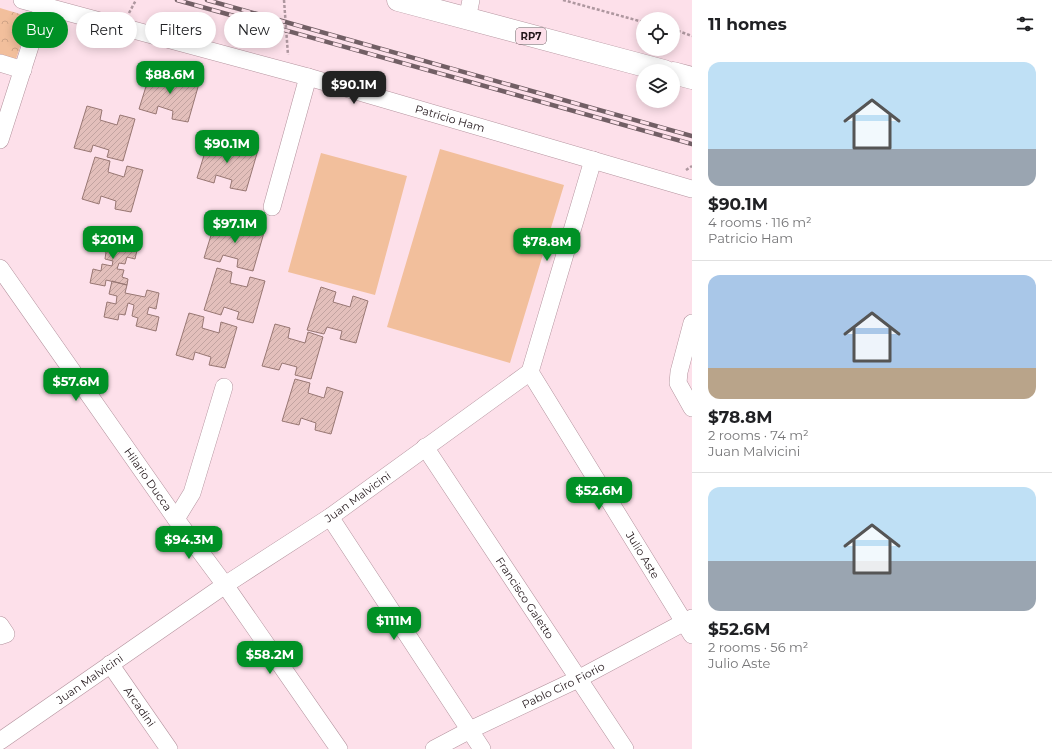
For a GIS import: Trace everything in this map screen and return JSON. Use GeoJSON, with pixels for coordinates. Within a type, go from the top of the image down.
{"type":"FeatureCollection","features":[{"type":"Feature","properties":{"kind":"main road","name":"RP7"},"geometry":{"type":"LineString","coordinates":[[398,0],[469,9],[642,64]]}},
{"type":"Feature","properties":{"kind":"main road"},"geometry":{"type":"LineString","coordinates":[[680,75],[692,78]]}},
{"type":"Feature","properties":{"kind":"street","name":"Patricio Ham"},"geometry":{"type":"LineString","coordinates":[[22,0],[308,77],[692,189]]}},
{"type":"Feature","properties":{"kind":"street"},"geometry":{"type":"LineString","coordinates":[[0,140],[43,6]]}},
{"type":"Feature","properties":{"kind":"street"},"geometry":{"type":"LineString","coordinates":[[0,63],[23,70]]}},
{"type":"Feature","properties":{"kind":"street"},"geometry":{"type":"LineString","coordinates":[[272,207],[308,77]]}},
{"type":"Feature","properties":{"kind":"street"},"geometry":{"type":"LineString","coordinates":[[530,372],[593,160]]}},
{"type":"Feature","properties":{"kind":"street","name":"Hilario Ducca"},"geometry":{"type":"LineString","coordinates":[[0,268],[339,749]]}},
{"type":"Feature","properties":{"kind":"street"},"geometry":{"type":"LineString","coordinates":[[692,323],[679,372],[678,383],[692,408]]}},
{"type":"Feature","properties":{"kind":"street","name":"Juan Malvicini"},"geometry":{"type":"LineString","coordinates":[[0,742],[224,585],[330,517],[530,372]]}},
{"type":"Feature","properties":{"kind":"street","name":"Julio Aste"},"geometry":{"type":"LineString","coordinates":[[530,372],[689,625]]}},
{"type":"Feature","properties":{"kind":"street"},"geometry":{"type":"LineString","coordinates":[[176,519],[192,493],[224,387]]}},
{"type":"Feature","properties":{"kind":"street","name":"Francisco Galetto"},"geometry":{"type":"LineString","coordinates":[[426,447],[625,749]]}},
{"type":"Feature","properties":{"kind":"street"},"geometry":{"type":"LineString","coordinates":[[330,517],[482,749]]}},
{"type":"Feature","properties":{"kind":"street","name":"Pablo Ciro Fiorio"},"geometry":{"type":"LineString","coordinates":[[434,749],[470,730],[689,625]]}},
{"type":"Feature","properties":{"kind":"street","name":"Arcadini"},"geometry":{"type":"LineString","coordinates":[[110,664],[169,749]]}},
{"type":"Feature","properties":{"kind":"street"},"geometry":{"type":"LineString","coordinates":[[0,742],[4,749]]}},
{"type":"Feature","properties":{"kind":"path"},"geometry":{"type":"LineString","coordinates":[[284,0],[289,72]]}},
{"type":"Feature","properties":{"kind":"path"},"geometry":{"type":"LineString","coordinates":[[563,0],[636,20]]}},
{"type":"Feature","properties":{"kind":"path"},"geometry":{"type":"LineString","coordinates":[[680,32],[692,36]]}},
{"type":"Feature","properties":{"kind":"green space"},"geometry":{"type":"Polygon","coordinates":[[[0,8],[13,12],[12,12],[12,48],[20,48],[12,71],[0,68],[0,8]]]}},
{"type":"Feature","properties":{"kind":"green space"},"geometry":{"type":"Polygon","coordinates":[[[440,149],[564,185],[510,363],[387,327],[440,149]]]}},
{"type":"Feature","properties":{"kind":"green space"},"geometry":{"type":"Polygon","coordinates":[[[321,153],[407,176],[375,295],[288,272],[321,153]]]}},
{"type":"Feature","properties":{"kind":"building"},"geometry":{"type":"Polygon","coordinates":[[[152,67],[167,71],[164,82],[182,86],[184,76],[200,80],[188,122],[172,119],[173,111],[158,106],[156,114],[139,109],[152,67]]]}},
{"type":"Feature","properties":{"kind":"building"},"geometry":{"type":"Polygon","coordinates":[[[87,106],[102,110],[100,120],[117,125],[120,115],[135,119],[123,161],[107,157],[109,150],[93,145],[91,152],[74,148],[87,106]]]}},
{"type":"Feature","properties":{"kind":"building"},"geometry":{"type":"Polygon","coordinates":[[[210,136],[225,140],[223,151],[240,156],[242,145],[258,150],[246,191],[230,188],[232,180],[216,175],[214,183],[197,178],[210,136]]]}},
{"type":"Feature","properties":{"kind":"building"},"geometry":{"type":"Polygon","coordinates":[[[95,157],[110,161],[108,172],[124,177],[127,166],[143,170],[131,212],[115,209],[116,201],[101,196],[99,204],[82,199],[95,157]]]}},
{"type":"Feature","properties":{"kind":"building"},"geometry":{"type":"Polygon","coordinates":[[[217,216],[232,220],[229,230],[246,235],[249,224],[265,229],[253,271],[237,267],[238,259],[223,255],[220,262],[204,258],[217,216]]]}},
{"type":"Feature","properties":{"kind":"building"},"geometry":{"type":"Polygon","coordinates":[[[100,229],[113,232],[112,238],[118,240],[116,248],[122,250],[124,243],[138,246],[135,259],[127,257],[125,264],[119,263],[117,269],[124,270],[122,277],[128,279],[127,285],[106,280],[105,286],[90,283],[93,269],[101,271],[102,264],[112,266],[113,261],[105,259],[106,252],[99,250],[102,238],[98,236],[100,229]]]}},
{"type":"Feature","properties":{"kind":"building"},"geometry":{"type":"Polygon","coordinates":[[[217,268],[232,272],[230,283],[247,287],[250,277],[265,281],[253,323],[237,319],[239,312],[224,307],[221,315],[204,310],[217,268]]]}},
{"type":"Feature","properties":{"kind":"building"},"geometry":{"type":"Polygon","coordinates":[[[112,281],[127,285],[125,293],[145,297],[147,290],[159,293],[156,309],[149,307],[147,314],[159,317],[156,331],[136,326],[138,318],[132,316],[134,305],[128,303],[125,315],[119,314],[118,320],[104,317],[107,302],[116,304],[117,296],[109,294],[112,281]]]}},
{"type":"Feature","properties":{"kind":"building"},"geometry":{"type":"Polygon","coordinates":[[[321,287],[336,292],[333,302],[350,307],[353,296],[368,301],[356,343],[340,339],[342,331],[327,327],[324,334],[307,330],[321,287]]]}},
{"type":"Feature","properties":{"kind":"building"},"geometry":{"type":"Polygon","coordinates":[[[189,313],[204,317],[202,328],[219,333],[221,322],[237,327],[225,368],[209,365],[211,357],[195,352],[193,360],[176,355],[189,313]]]}},
{"type":"Feature","properties":{"kind":"building"},"geometry":{"type":"Polygon","coordinates":[[[275,324],[290,328],[288,338],[305,343],[308,332],[323,337],[311,379],[295,375],[297,367],[282,363],[279,370],[262,366],[275,324]]]}},
{"type":"Feature","properties":{"kind":"building"},"geometry":{"type":"Polygon","coordinates":[[[295,379],[310,383],[308,393],[324,398],[327,387],[343,392],[331,434],[315,430],[316,423],[301,418],[299,425],[282,421],[295,379]]]}},
{"type":"Feature","properties":{"kind":"railway"},"geometry":{"type":"LineString","coordinates":[[177,0],[692,144]]}},
{"type":"Feature","properties":{"kind":"railway"},"geometry":{"type":"LineString","coordinates":[[207,0],[692,136]]}}]}
